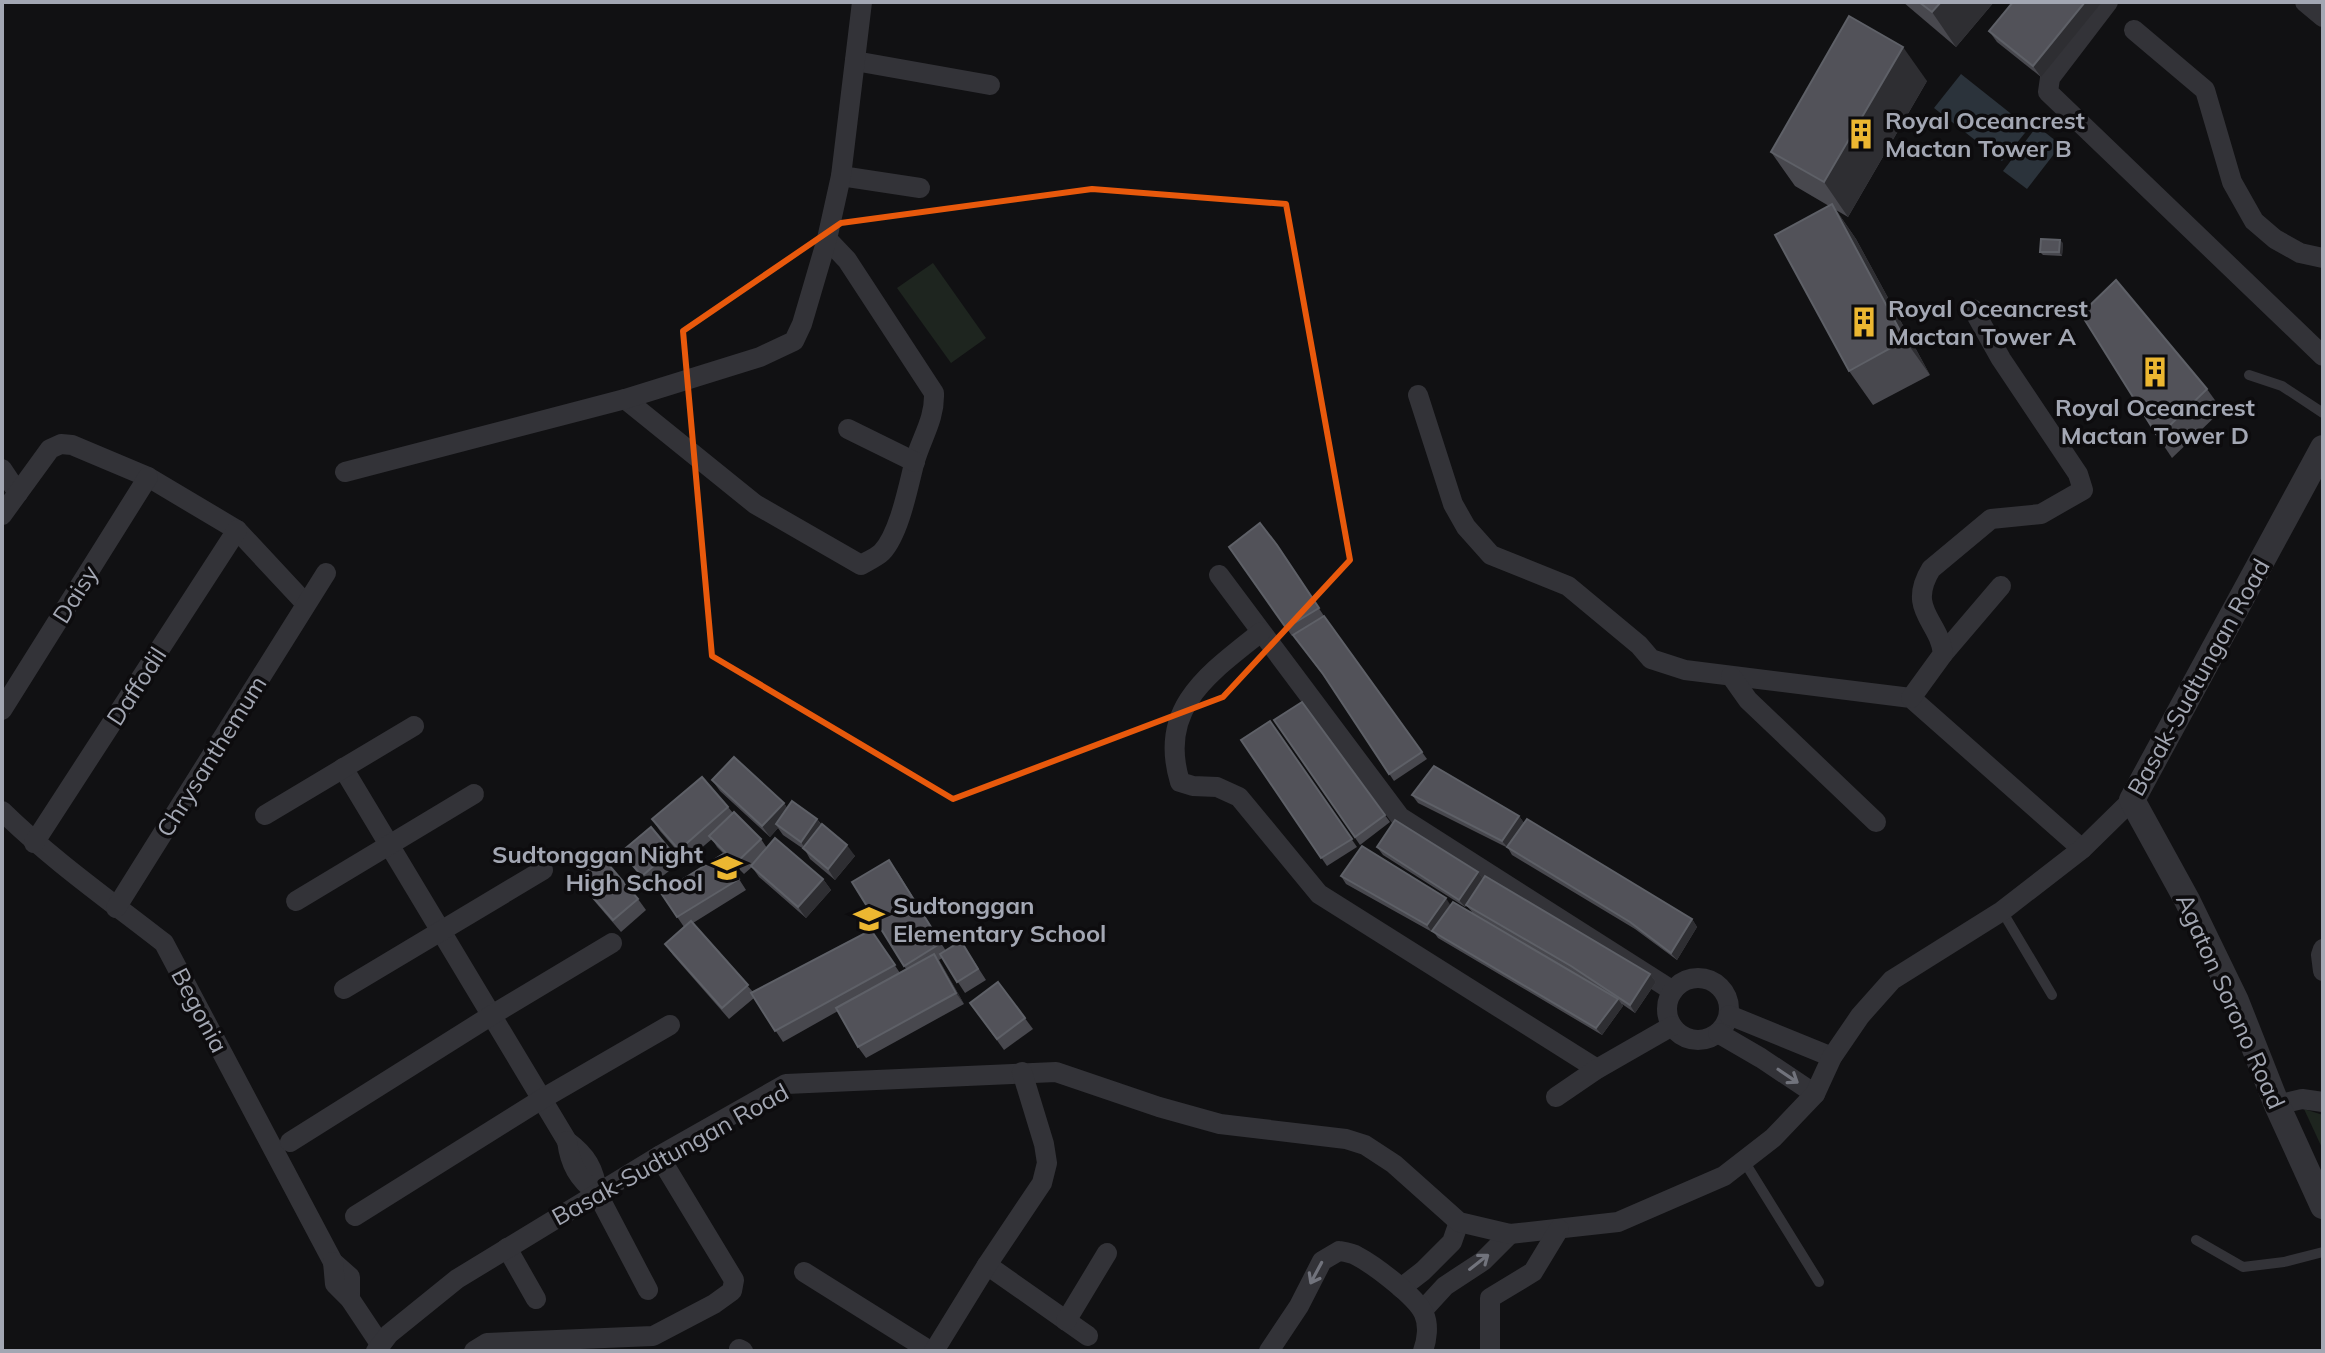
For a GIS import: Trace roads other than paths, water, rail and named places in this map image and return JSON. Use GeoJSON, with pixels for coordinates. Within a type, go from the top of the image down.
{"type":"FeatureCollection","features":[{"type":"Feature","properties":{"kind":"street"},"geometry":{"type":"LineString","coordinates":[[345,472],[625,399],[760,357],[794,341],[827,239],[841,176],[862,2]]}},
{"type":"Feature","properties":{"kind":"street"},"geometry":{"type":"LineString","coordinates":[[2108,2],[2050,78],[2048,92],[2323,356]]}},
{"type":"Feature","properties":{"kind":"street"},"geometry":{"type":"LineString","coordinates":[[2305,2],[2323,17]]}},
{"type":"Feature","properties":{"kind":"street"},"geometry":{"type":"LineString","coordinates":[[2134,30],[2205,90],[2232,182],[2254,221],[2275,239],[2300,253],[2323,258]]}},
{"type":"Feature","properties":{"kind":"street"},"geometry":{"type":"LineString","coordinates":[[855,61],[990,85]]}},
{"type":"Feature","properties":{"kind":"street"},"geometry":{"type":"LineString","coordinates":[[841,176],[920,188]]}},
{"type":"Feature","properties":{"kind":"street"},"geometry":{"type":"LineString","coordinates":[[625,399],[755,504],[861,565],[882,553],[908,495],[915,462],[934,410],[934,393],[847,260],[827,239]]}},
{"type":"Feature","properties":{"kind":"street"},"geometry":{"type":"LineString","coordinates":[[1943,654],[1942,646],[1923,610],[1922,596],[1931,569],[1991,519],[2041,514],[2083,490],[2078,474],[2001,359],[1973,309]]}},
{"type":"Feature","properties":{"kind":"street"},"geometry":{"type":"LineString","coordinates":[[1418,395],[1453,504],[1466,527],[1491,555],[1568,586],[1639,645],[1651,659],[1685,670],[1911,698],[2082,849]]}},
{"type":"Feature","properties":{"kind":"street"},"geometry":{"type":"LineString","coordinates":[[848,429],[915,462]]}},
{"type":"Feature","properties":{"kind":"street"},"geometry":{"type":"LineString","coordinates":[[2,515],[50,449],[61,444],[72,445],[148,477],[237,530],[306,604]]}},
{"type":"Feature","properties":{"kind":"street","name":"Basak-Sudtungan Road"},"geometry":{"type":"LineString","coordinates":[[378,1348],[457,1279],[659,1156],[786,1084],[1056,1072],[1220,1124],[1346,1139],[1365,1145],[1394,1164],[1459,1222],[1510,1234],[1618,1222],[1724,1176],[1773,1138],[1815,1094],[1832,1057],[1860,1016],[1892,980],[2002,911],[2082,849],[2132,800],[2323,448]]}},
{"type":"Feature","properties":{"kind":"street"},"geometry":{"type":"LineString","coordinates":[[2,469],[18,493]]}},
{"type":"Feature","properties":{"kind":"street","name":"Daisy"},"geometry":{"type":"LineString","coordinates":[[2,710],[148,477]]}},
{"type":"Feature","properties":{"kind":"street","name":"Daffodil"},"geometry":{"type":"LineString","coordinates":[[34,843],[237,530]]}},
{"type":"Feature","properties":{"kind":"street","name":"Chrysanthemum"},"geometry":{"type":"LineString","coordinates":[[116,908],[326,573]]}},
{"type":"Feature","properties":{"kind":"street"},"geometry":{"type":"LineString","coordinates":[[1219,575],[1400,817],[1673,991]]}},
{"type":"Feature","properties":{"kind":"street"},"geometry":{"type":"LineString","coordinates":[[1911,698],[1943,654],[2001,586]]}},
{"type":"Feature","properties":{"kind":"street"},"geometry":{"type":"LineString","coordinates":[[1261,632],[1209,674],[1187,700],[1175,729],[1174,762],[1180,782],[1217,787],[1239,797],[1319,894],[1597,1069]]}},
{"type":"Feature","properties":{"kind":"street"},"geometry":{"type":"LineString","coordinates":[[1731,676],[1748,700],[1876,822]]}},
{"type":"Feature","properties":{"kind":"street"},"geometry":{"type":"LineString","coordinates":[[265,815],[414,726]]}},
{"type":"Feature","properties":{"kind":"street"},"geometry":{"type":"LineString","coordinates":[[343,768],[567,1141],[569,1159],[583,1183],[597,1193],[648,1290]]}},
{"type":"Feature","properties":{"kind":"street"},"geometry":{"type":"LineString","coordinates":[[296,901],[474,794]]}},
{"type":"Feature","properties":{"kind":"street","name":"Agaton Sorono Road"},"geometry":{"type":"LineString","coordinates":[[2132,800],[2187,900],[2230,989],[2277,1105],[2323,1206]]}},
{"type":"Feature","properties":{"kind":"street","name":"Begonia"},"geometry":{"type":"LineString","coordinates":[[2,811],[34,843],[164,943],[333,1262],[350,1277],[350,1299]]}},
{"type":"Feature","properties":{"kind":"street"},"geometry":{"type":"LineString","coordinates":[[344,989],[543,870]]}},
{"type":"Feature","properties":{"kind":"street"},"geometry":{"type":"LineString","coordinates":[[290,1142],[612,943]]}},
{"type":"Feature","properties":{"kind":"street"},"geometry":{"type":"LineString","coordinates":[[2323,949],[2323,971]]}},
{"type":"Feature","properties":{"kind":"street"},"geometry":{"type":"LineString","coordinates":[[1690,979],[1711,980],[1726,995],[1729,1015],[1718,1033],[1699,1041],[1679,1034],[1672,1026],[1667,1008],[1673,991],[1681,983],[1690,979]]}},
{"type":"Feature","properties":{"kind":"street"},"geometry":{"type":"LineString","coordinates":[[1729,1015],[1832,1057]]}},
{"type":"Feature","properties":{"kind":"street"},"geometry":{"type":"LineString","coordinates":[[355,1216],[542,1099],[670,1025]]}},
{"type":"Feature","properties":{"kind":"street"},"geometry":{"type":"LineString","coordinates":[[1556,1097],[1597,1069],[1672,1026]]}},
{"type":"Feature","properties":{"kind":"street"},"geometry":{"type":"LineString","coordinates":[[1718,1033],[1815,1094]]}},
{"type":"Feature","properties":{"kind":"street"},"geometry":{"type":"LineString","coordinates":[[804,1272],[932,1351],[1042,1183],[1047,1163],[1044,1144],[1022,1072]]}},
{"type":"Feature","properties":{"kind":"street"},"geometry":{"type":"LineString","coordinates":[[2277,1105],[2302,1099],[2323,1102]]}},
{"type":"Feature","properties":{"kind":"street"},"geometry":{"type":"LineString","coordinates":[[474,1351],[487,1343],[654,1344],[732,1291],[734,1280],[659,1156]]}},
{"type":"Feature","properties":{"kind":"street"},"geometry":{"type":"LineString","coordinates":[[1401,1288],[1452,1242],[1459,1222]]}},
{"type":"Feature","properties":{"kind":"street"},"geometry":{"type":"LineString","coordinates":[[1490,1351],[1490,1298],[1533,1272],[1559,1229]]}},
{"type":"Feature","properties":{"kind":"street"},"geometry":{"type":"LineString","coordinates":[[1423,1351],[1426,1342],[1425,1316],[1445,1286],[1483,1261],[1510,1234]]}},
{"type":"Feature","properties":{"kind":"street"},"geometry":{"type":"LineString","coordinates":[[507,1248],[536,1299]]}},
{"type":"Feature","properties":{"kind":"street"},"geometry":{"type":"LineString","coordinates":[[1269,1351],[1299,1306],[1322,1261],[1339,1251],[1355,1254],[1401,1288],[1425,1316]]}},
{"type":"Feature","properties":{"kind":"street"},"geometry":{"type":"LineString","coordinates":[[1066,1321],[1107,1253]]}},
{"type":"Feature","properties":{"kind":"street","name":"Begonia"},"geometry":{"type":"LineString","coordinates":[[333,1262],[335,1284],[350,1299],[378,1348]]}},
{"type":"Feature","properties":{"kind":"street"},"geometry":{"type":"LineString","coordinates":[[987,1265],[1088,1336]]}},
{"type":"Feature","properties":{"kind":"lane"},"geometry":{"type":"LineString","coordinates":[[2249,375],[2282,386],[2323,413]]}},
{"type":"Feature","properties":{"kind":"lane"},"geometry":{"type":"LineString","coordinates":[[2002,911],[2052,995]]}},
{"type":"Feature","properties":{"kind":"lane"},"geometry":{"type":"LineString","coordinates":[[1744,1161],[1819,1282]]}},
{"type":"Feature","properties":{"kind":"lane"},"geometry":{"type":"LineString","coordinates":[[2196,1240],[2243,1267],[2284,1262],[2323,1252]]}},
{"type":"Feature","properties":{"kind":"place","name":"Royal Oceancrest Mactan Tower B"},"geometry":{"type":"Point","coordinates":[1861,134]}},
{"type":"Feature","properties":{"kind":"place","name":"Royal Oceancrest Mactan Tower A"},"geometry":{"type":"Point","coordinates":[1864,322]}},
{"type":"Feature","properties":{"kind":"place","name":"Royal Oceancrest Mactan Tower D"},"geometry":{"type":"Point","coordinates":[2155,372]}},
{"type":"Feature","properties":{"kind":"place","name":"Sudtonggan Night High School"},"geometry":{"type":"Point","coordinates":[727,868]}},
{"type":"Feature","properties":{"kind":"place","name":"Sudtonggan Elementary School"},"geometry":{"type":"Point","coordinates":[869,919]}}]}
